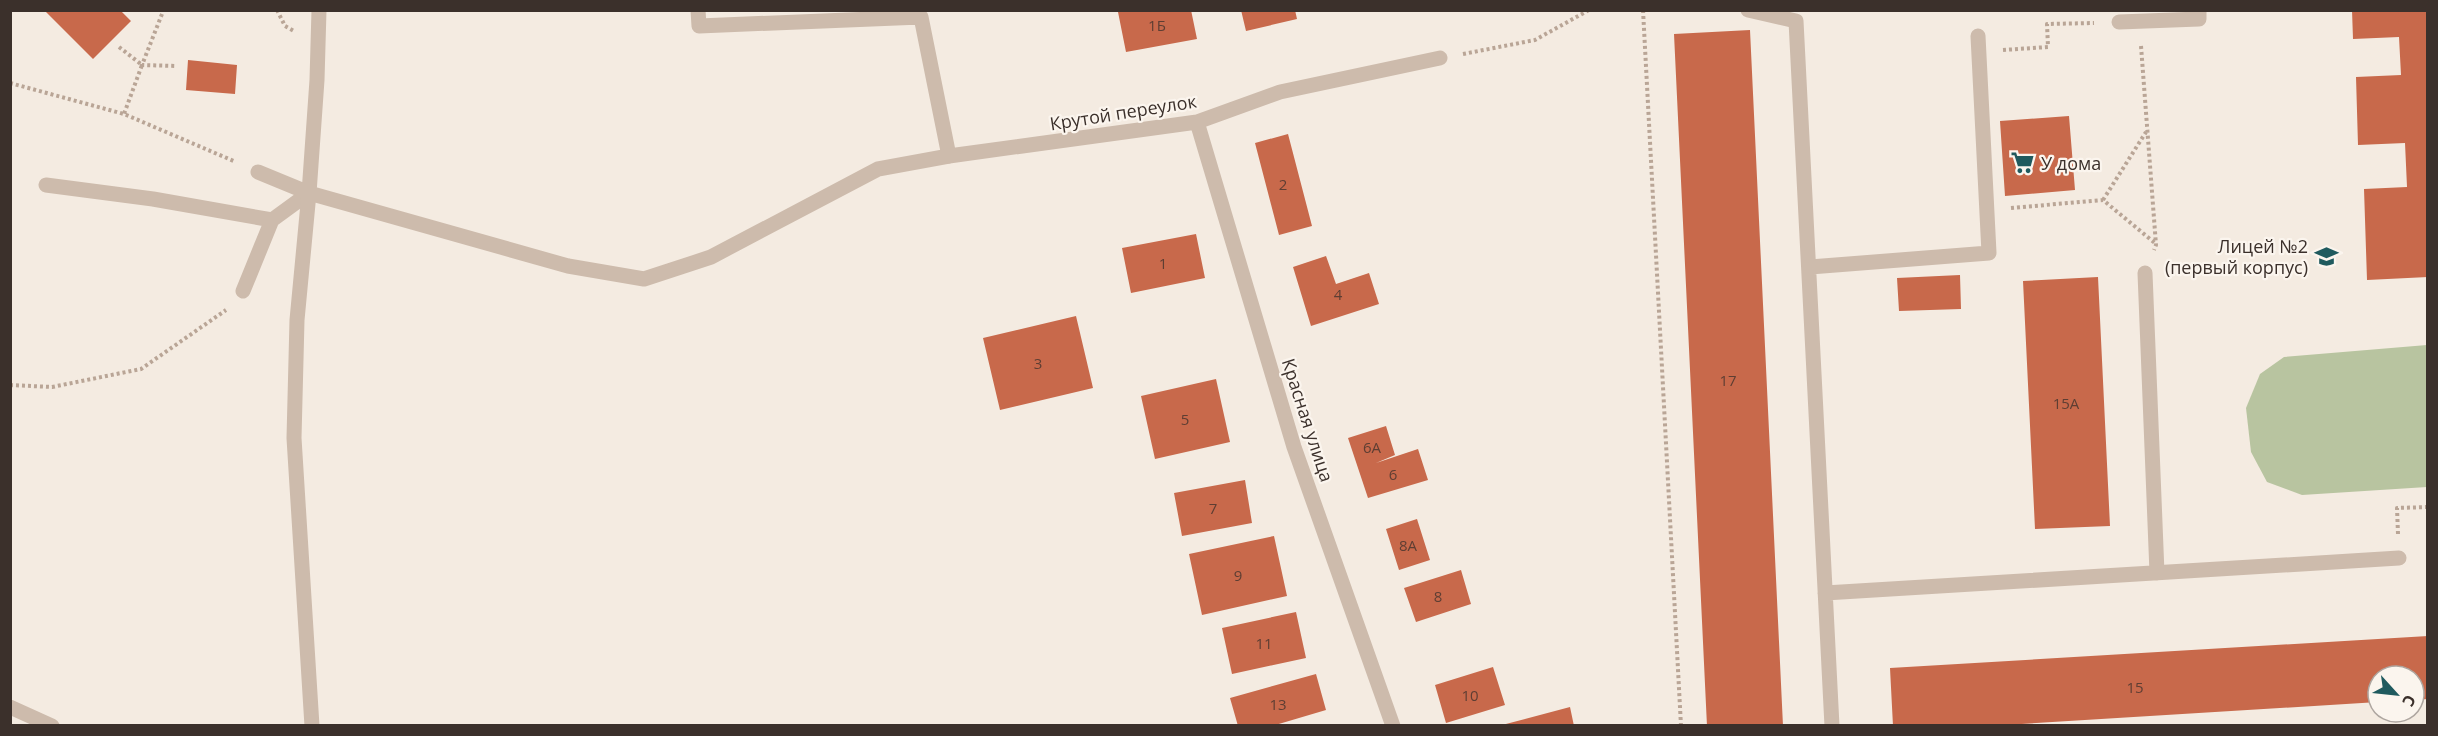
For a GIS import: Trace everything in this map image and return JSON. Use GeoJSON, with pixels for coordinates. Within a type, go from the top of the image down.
{"type":"FeatureCollection","features":[{"type":"Feature","properties":{"kind":"street"},"geometry":{"type":"LineString","coordinates":[[312,726],[294,438],[297,320],[317,80],[318,10]]}},
{"type":"Feature","properties":{"kind":"street"},"geometry":{"type":"LineString","coordinates":[[698,10],[699,26],[921,17],[949,156]]}},
{"type":"Feature","properties":{"kind":"street"},"geometry":{"type":"LineString","coordinates":[[1748,10],[1796,21],[1832,726]]}},
{"type":"Feature","properties":{"kind":"street"},"geometry":{"type":"LineString","coordinates":[[2119,22],[2199,19],[2199,10]]}},
{"type":"Feature","properties":{"kind":"street"},"geometry":{"type":"LineString","coordinates":[[1810,267],[1989,253],[1978,36]]}},
{"type":"Feature","properties":{"kind":"street","name":"Крутой переулок"},"geometry":{"type":"LineString","coordinates":[[258,172],[309,193],[568,266],[644,279],[711,257],[878,170],[949,156],[1197,122],[1280,92],[1440,58]]}},
{"type":"Feature","properties":{"kind":"street","name":"Красная улица"},"geometry":{"type":"LineString","coordinates":[[1197,122],[1294,447],[1393,726]]}},
{"type":"Feature","properties":{"kind":"street"},"geometry":{"type":"LineString","coordinates":[[46,184],[153,199],[272,220]]}},
{"type":"Feature","properties":{"kind":"street"},"geometry":{"type":"LineString","coordinates":[[243,291],[272,220],[309,193]]}},
{"type":"Feature","properties":{"kind":"street"},"geometry":{"type":"LineString","coordinates":[[2145,273],[2157,573]]}},
{"type":"Feature","properties":{"kind":"street"},"geometry":{"type":"LineString","coordinates":[[1825,593],[2400,558]]}},
{"type":"Feature","properties":{"kind":"street"},"geometry":{"type":"LineString","coordinates":[[10,707],[52,726]]}},
{"type":"Feature","properties":{"kind":"path"},"geometry":{"type":"LineString","coordinates":[[1440,58],[1535,40],[1589,10]]}},
{"type":"Feature","properties":{"kind":"path"},"geometry":{"type":"LineString","coordinates":[[1643,10],[1681,726]]}},
{"type":"Feature","properties":{"kind":"path"},"geometry":{"type":"LineString","coordinates":[[124,114],[162,14]]}},
{"type":"Feature","properties":{"kind":"path"},"geometry":{"type":"LineString","coordinates":[[2139,21],[2156,245],[2145,273]]}},
{"type":"Feature","properties":{"kind":"path"},"geometry":{"type":"LineString","coordinates":[[1978,52],[2048,47],[2047,24],[2119,22]]}},
{"type":"Feature","properties":{"kind":"path"},"geometry":{"type":"LineString","coordinates":[[119,47],[142,65],[177,66]]}},
{"type":"Feature","properties":{"kind":"path"},"geometry":{"type":"LineString","coordinates":[[10,83],[124,114],[258,172]]}},
{"type":"Feature","properties":{"kind":"path"},"geometry":{"type":"LineString","coordinates":[[2103,200],[2147,131]]}},
{"type":"Feature","properties":{"kind":"path"},"geometry":{"type":"LineString","coordinates":[[2039,206],[2103,200],[2156,245]]}},
{"type":"Feature","properties":{"kind":"path"},"geometry":{"type":"LineString","coordinates":[[10,385],[52,387],[141,369],[226,310],[243,291]]}},
{"type":"Feature","properties":{"kind":"path"},"geometry":{"type":"LineString","coordinates":[[2400,558],[2397,508],[2427,507]]}},
{"type":"Feature","properties":{"kind":"green space"},"geometry":{"type":"Polygon","coordinates":[[[2427,345],[2427,487],[2302,495],[2267,482],[2251,452],[2246,408],[2260,374],[2284,357],[2427,345]]]}},
{"type":"Feature","properties":{"kind":"building"},"geometry":{"type":"Polygon","coordinates":[[[44,10],[120,10],[131,21],[93,59],[44,10]]]}},
{"type":"Feature","properties":{"kind":"building"},"geometry":{"type":"Polygon","coordinates":[[[1125,10],[1191,10],[1197,39],[1126,52],[1118,12],[1125,10]]]}},
{"type":"Feature","properties":{"kind":"building"},"geometry":{"type":"Polygon","coordinates":[[[1241,10],[1295,10],[1297,19],[1246,31],[1241,10]]]}},
{"type":"Feature","properties":{"kind":"building"},"geometry":{"type":"Polygon","coordinates":[[[2352,10],[2428,10],[2428,277],[2367,280],[2364,189],[2407,187],[2405,143],[2358,145],[2356,77],[2401,75],[2399,37],[2353,39],[2352,10]]]}},
{"type":"Feature","properties":{"kind":"building"},"geometry":{"type":"Polygon","coordinates":[[[1750,30],[1783,726],[1707,726],[1674,34],[1750,30]]]}},
{"type":"Feature","properties":{"kind":"building"},"geometry":{"type":"Polygon","coordinates":[[[188,60],[237,65],[235,94],[186,90],[188,60]]]}},
{"type":"Feature","properties":{"kind":"building"},"geometry":{"type":"Polygon","coordinates":[[[2069,116],[2075,190],[2005,196],[2000,121],[2069,116]]]}},
{"type":"Feature","properties":{"kind":"building"},"geometry":{"type":"Polygon","coordinates":[[[1288,134],[1312,226],[1279,235],[1255,143],[1288,134]]]}},
{"type":"Feature","properties":{"kind":"building"},"geometry":{"type":"Polygon","coordinates":[[[1196,234],[1205,278],[1131,293],[1122,248],[1196,234]]]}},
{"type":"Feature","properties":{"kind":"building"},"geometry":{"type":"Polygon","coordinates":[[[1326,256],[1336,284],[1369,273],[1379,304],[1311,326],[1293,267],[1326,256]]]}},
{"type":"Feature","properties":{"kind":"building"},"geometry":{"type":"Polygon","coordinates":[[[1960,275],[1961,309],[1899,311],[1897,278],[1960,275]]]}},
{"type":"Feature","properties":{"kind":"building"},"geometry":{"type":"Polygon","coordinates":[[[2098,277],[2110,526],[2035,529],[2023,281],[2098,277]]]}},
{"type":"Feature","properties":{"kind":"building"},"geometry":{"type":"Polygon","coordinates":[[[1076,316],[1093,388],[1000,410],[983,338],[1076,316]]]}},
{"type":"Feature","properties":{"kind":"building"},"geometry":{"type":"Polygon","coordinates":[[[1216,379],[1230,442],[1155,459],[1141,396],[1216,379]]]}},
{"type":"Feature","properties":{"kind":"building"},"geometry":{"type":"Polygon","coordinates":[[[1386,426],[1395,455],[1376,463],[1418,449],[1428,480],[1368,498],[1348,438],[1386,426]]]}},
{"type":"Feature","properties":{"kind":"building"},"geometry":{"type":"Polygon","coordinates":[[[1245,480],[1252,523],[1182,536],[1174,493],[1245,480]]]}},
{"type":"Feature","properties":{"kind":"building"},"geometry":{"type":"Polygon","coordinates":[[[1417,519],[1430,560],[1399,570],[1386,529],[1417,519]]]}},
{"type":"Feature","properties":{"kind":"building"},"geometry":{"type":"Polygon","coordinates":[[[1274,536],[1287,596],[1202,615],[1189,554],[1274,536]]]}},
{"type":"Feature","properties":{"kind":"building"},"geometry":{"type":"Polygon","coordinates":[[[1461,570],[1471,604],[1416,622],[1404,588],[1461,570]]]}},
{"type":"Feature","properties":{"kind":"building"},"geometry":{"type":"Polygon","coordinates":[[[1296,612],[1306,658],[1232,674],[1222,628],[1296,612]]]}},
{"type":"Feature","properties":{"kind":"building"},"geometry":{"type":"Polygon","coordinates":[[[2428,636],[2428,699],[2426,699],[2426,664],[2366,664],[2366,703],[1989,726],[1893,726],[1890,668],[2428,636]]]}},
{"type":"Feature","properties":{"kind":"building"},"geometry":{"type":"Polygon","coordinates":[[[1493,667],[1505,705],[1446,723],[1435,685],[1493,667]]]}},
{"type":"Feature","properties":{"kind":"building"},"geometry":{"type":"Polygon","coordinates":[[[1316,674],[1326,710],[1272,726],[1238,726],[1230,698],[1316,674]]]}},
{"type":"Feature","properties":{"kind":"building"},"geometry":{"type":"Polygon","coordinates":[[[1570,707],[1574,726],[1502,725],[1570,707]]]}},
{"type":"Feature","properties":{"kind":"place","name":"У дома"},"geometry":{"type":"Point","coordinates":[2023,163]}},
{"type":"Feature","properties":{"kind":"place","name":"Лицей №2 (первый корпус)"},"geometry":{"type":"Point","coordinates":[2326,256]}}]}
